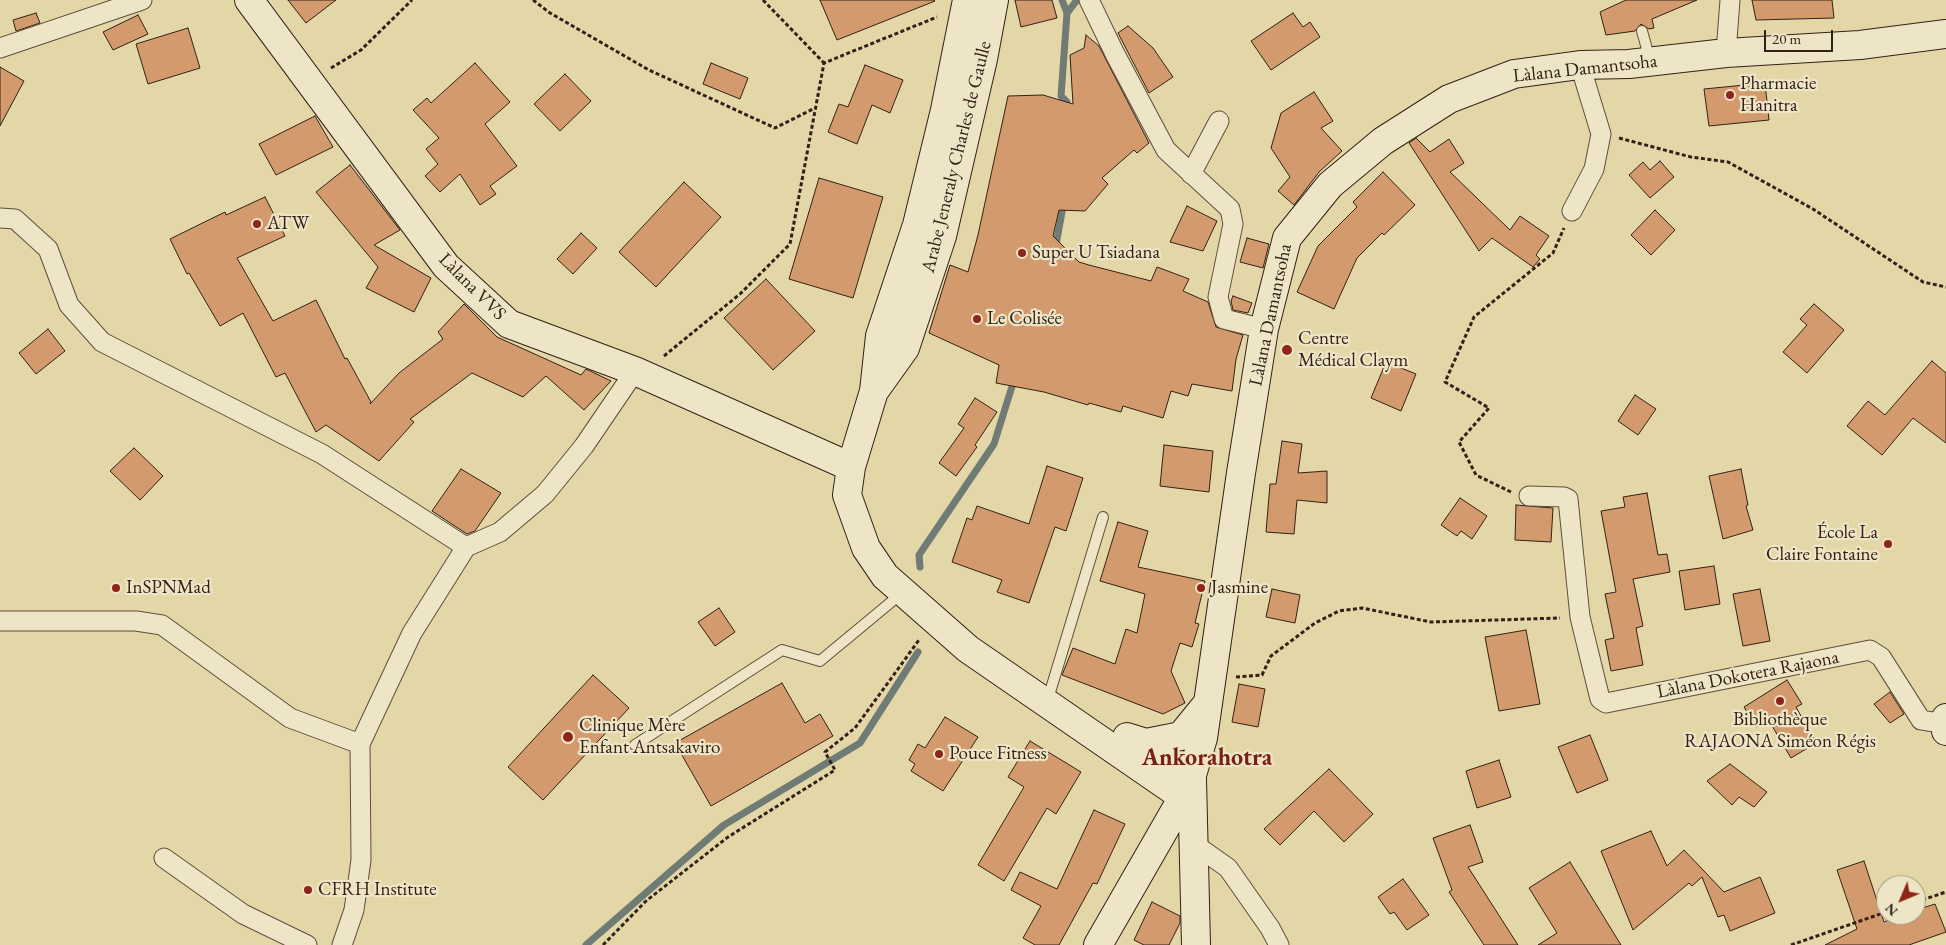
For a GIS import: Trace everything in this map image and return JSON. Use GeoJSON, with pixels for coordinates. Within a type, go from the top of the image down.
{"type":"FeatureCollection","features":[{"type":"Feature","properties":{"kind":"main road","name":"Làlana VVS"},"geometry":{"type":"LineString","coordinates":[[249,0],[446,266],[509,324],[635,371],[851,467]]}},
{"type":"Feature","properties":{"kind":"main road","name":"Arabe Jeneraly Charles de Gaulle"},"geometry":{"type":"LineString","coordinates":[[874,391],[905,348],[942,236],[983,59],[994,0]]}},
{"type":"Feature","properties":{"kind":"main road","name":"Arabe Jeneraly Charles de Gaulle"},"geometry":{"type":"LineString","coordinates":[[966,3],[945,110],[917,225],[880,336],[874,391],[851,467],[847,495],[854,519],[866,548],[885,576],[968,649],[1047,703],[1187,786]]}},
{"type":"Feature","properties":{"kind":"main road","name":"Làlana Damantsoha"},"geometry":{"type":"LineString","coordinates":[[1187,786],[1203,738],[1264,329],[1287,238],[1330,185],[1383,141],[1449,99],[1514,74],[1726,53],[1860,45],[1946,34]]}},
{"type":"Feature","properties":{"kind":"main road","name":"Arabe Jeneraly Charles de Gaulle"},"geometry":{"type":"LineString","coordinates":[[1047,703],[1097,729],[1187,786]]}},
{"type":"Feature","properties":{"kind":"main road"},"geometry":{"type":"LineString","coordinates":[[1097,729],[1146,743],[1182,736],[1208,703]]}},
{"type":"Feature","properties":{"kind":"main road"},"geometry":{"type":"LineString","coordinates":[[1098,945],[1187,786]]}},
{"type":"Feature","properties":{"kind":"main road"},"geometry":{"type":"LineString","coordinates":[[1187,786],[1194,844],[1196,945]]}},
{"type":"Feature","properties":{"kind":"main road"},"geometry":{"type":"LineString","coordinates":[[1161,835],[1175,833],[1194,844]]}},
{"type":"Feature","properties":{"kind":"street"},"geometry":{"type":"LineString","coordinates":[[0,48],[142,0]]}},
{"type":"Feature","properties":{"kind":"street"},"geometry":{"type":"LineString","coordinates":[[1090,0],[1115,54],[1166,150],[1230,209],[1233,224],[1218,297],[1218,319],[1264,329]]}},
{"type":"Feature","properties":{"kind":"street"},"geometry":{"type":"LineString","coordinates":[[1726,53],[1730,0]]}},
{"type":"Feature","properties":{"kind":"street"},"geometry":{"type":"LineString","coordinates":[[1572,211],[1594,169],[1601,134],[1580,66]]}},
{"type":"Feature","properties":{"kind":"street"},"geometry":{"type":"LineString","coordinates":[[1191,174],[1219,121]]}},
{"type":"Feature","properties":{"kind":"street"},"geometry":{"type":"LineString","coordinates":[[0,218],[15,219],[48,249],[70,305],[102,342],[322,454],[466,547]]}},
{"type":"Feature","properties":{"kind":"street"},"geometry":{"type":"LineString","coordinates":[[342,945],[354,910],[361,860],[360,744],[412,633],[466,547],[500,532],[545,494],[584,446],[635,371]]}},
{"type":"Feature","properties":{"kind":"street","name":"Làlana Dokotera Rajaona"},"geometry":{"type":"LineString","coordinates":[[1529,496],[1564,497],[1568,499],[1580,618],[1600,699],[1606,703],[1870,650],[1881,657],[1921,720],[1946,725]]}},
{"type":"Feature","properties":{"kind":"street"},"geometry":{"type":"LineString","coordinates":[[0,621],[136,620],[162,626],[290,718],[360,744]]}},
{"type":"Feature","properties":{"kind":"street"},"geometry":{"type":"LineString","coordinates":[[1194,844],[1228,868],[1270,928],[1279,945]]}},
{"type":"Feature","properties":{"kind":"street"},"geometry":{"type":"LineString","coordinates":[[164,858],[243,914],[307,945]]}},
{"type":"Feature","properties":{"kind":"lane"},"geometry":{"type":"LineString","coordinates":[[1642,30],[1650,61]]}},
{"type":"Feature","properties":{"kind":"lane"},"geometry":{"type":"LineString","coordinates":[[1047,703],[1103,517]]}},
{"type":"Feature","properties":{"kind":"lane"},"geometry":{"type":"LineString","coordinates":[[635,745],[782,650],[820,661],[903,592]]}},
{"type":"Feature","properties":{"kind":"path"},"geometry":{"type":"LineString","coordinates":[[310,82],[361,50],[412,0]]}},
{"type":"Feature","properties":{"kind":"path"},"geometry":{"type":"LineString","coordinates":[[533,0],[550,13],[649,70],[775,128],[815,108]]}},
{"type":"Feature","properties":{"kind":"path"},"geometry":{"type":"LineString","coordinates":[[763,0],[824,63]]}},
{"type":"Feature","properties":{"kind":"path"},"geometry":{"type":"LineString","coordinates":[[824,63],[966,3]]}},
{"type":"Feature","properties":{"kind":"path"},"geometry":{"type":"LineString","coordinates":[[635,371],[665,355],[740,294],[790,244],[824,63]]}},
{"type":"Feature","properties":{"kind":"path"},"geometry":{"type":"LineString","coordinates":[[1601,134],[1691,157],[1728,162],[1813,209],[1923,282],[1946,287]]}},
{"type":"Feature","properties":{"kind":"path"},"geometry":{"type":"LineString","coordinates":[[1529,496],[1506,491],[1476,475],[1459,442],[1489,408],[1445,382],[1474,317],[1553,253],[1572,211]]}},
{"type":"Feature","properties":{"kind":"path"},"geometry":{"type":"LineString","coordinates":[[1208,703],[1234,678],[1262,675],[1271,656],[1315,624],[1339,611],[1362,608],[1431,622],[1580,618]]}},
{"type":"Feature","properties":{"kind":"path"},"geometry":{"type":"LineString","coordinates":[[603,945],[646,901],[728,837],[835,770],[825,752],[855,728],[934,619]]}},
{"type":"Feature","properties":{"kind":"path"},"geometry":{"type":"LineString","coordinates":[[1926,899],[1946,892]]}},
{"type":"Feature","properties":{"kind":"path"},"geometry":{"type":"LineString","coordinates":[[1790,945],[1876,915]]}},
{"type":"Feature","properties":{"kind":"building"},"geometry":{"type":"Polygon","coordinates":[[[288,0],[336,0],[306,23],[288,0]]]}},
{"type":"Feature","properties":{"kind":"building"},"geometry":{"type":"Polygon","coordinates":[[[820,0],[934,0],[935,1],[837,40],[820,0]]]}},
{"type":"Feature","properties":{"kind":"building"},"geometry":{"type":"Polygon","coordinates":[[[1015,0],[1052,0],[1057,18],[1021,27],[1015,0]]]}},
{"type":"Feature","properties":{"kind":"building"},"geometry":{"type":"Polygon","coordinates":[[[1626,0],[1697,0],[1652,19],[1654,28],[1649,29],[1641,24],[1635,31],[1606,35],[1600,12],[1626,0]]]}},
{"type":"Feature","properties":{"kind":"building"},"geometry":{"type":"Polygon","coordinates":[[[1752,0],[1832,0],[1834,18],[1756,20],[1752,0]]]}},
{"type":"Feature","properties":{"kind":"building"},"geometry":{"type":"Polygon","coordinates":[[[36,13],[40,23],[16,31],[13,20],[36,13]]]}},
{"type":"Feature","properties":{"kind":"building"},"geometry":{"type":"Polygon","coordinates":[[[1293,13],[1303,27],[1310,22],[1320,37],[1271,70],[1251,41],[1293,13]]]}},
{"type":"Feature","properties":{"kind":"building"},"geometry":{"type":"Polygon","coordinates":[[[138,15],[148,34],[113,50],[103,32],[138,15]]]}},
{"type":"Feature","properties":{"kind":"building"},"geometry":{"type":"Polygon","coordinates":[[[1128,26],[1153,48],[1173,77],[1149,93],[1118,33],[1128,26]]]}},
{"type":"Feature","properties":{"kind":"building"},"geometry":{"type":"Polygon","coordinates":[[[188,28],[200,68],[148,84],[136,44],[188,28]]]}},
{"type":"Feature","properties":{"kind":"building"},"geometry":{"type":"Polygon","coordinates":[[[1086,35],[1099,46],[1149,143],[1137,153],[1134,150],[1102,178],[1108,184],[1085,211],[1059,210],[1053,236],[1079,262],[1151,281],[1157,267],[1189,279],[1183,291],[1208,302],[1216,327],[1243,335],[1236,359],[1232,391],[1192,384],[1188,396],[1171,391],[1163,418],[1123,406],[1121,412],[1089,403],[1088,405],[1044,392],[996,383],[999,365],[929,333],[950,265],[968,272],[978,235],[1008,96],[1043,95],[1073,104],[1070,55],[1084,48],[1086,35]]]}},
{"type":"Feature","properties":{"kind":"building"},"geometry":{"type":"Polygon","coordinates":[[[475,63],[510,102],[485,124],[517,166],[490,186],[496,194],[480,205],[460,174],[440,192],[425,176],[438,164],[426,149],[439,138],[413,110],[427,98],[431,103],[475,63]]]}},
{"type":"Feature","properties":{"kind":"building"},"geometry":{"type":"Polygon","coordinates":[[[711,63],[748,78],[740,99],[703,84],[711,63]]]}},
{"type":"Feature","properties":{"kind":"building"},"geometry":{"type":"Polygon","coordinates":[[[865,65],[903,80],[890,113],[872,105],[857,144],[828,132],[839,104],[848,107],[865,65]]]}},
{"type":"Feature","properties":{"kind":"building"},"geometry":{"type":"Polygon","coordinates":[[[0,67],[24,81],[0,126],[0,67]]]}},
{"type":"Feature","properties":{"kind":"building"},"geometry":{"type":"Polygon","coordinates":[[[565,74],[591,101],[560,131],[534,104],[565,74]]]}},
{"type":"Feature","properties":{"kind":"building"},"geometry":{"type":"Polygon","coordinates":[[[1765,83],[1769,120],[1709,126],[1704,89],[1765,83]]]}},
{"type":"Feature","properties":{"kind":"building"},"geometry":{"type":"Polygon","coordinates":[[[1314,92],[1333,121],[1321,128],[1342,151],[1319,172],[1294,205],[1278,191],[1290,177],[1271,148],[1281,113],[1314,92]]]}},
{"type":"Feature","properties":{"kind":"building"},"geometry":{"type":"Polygon","coordinates":[[[315,116],[333,147],[276,175],[259,144],[315,116]]]}},
{"type":"Feature","properties":{"kind":"building"},"geometry":{"type":"Polygon","coordinates":[[[1416,138],[1430,152],[1449,139],[1464,163],[1450,172],[1510,230],[1520,216],[1549,236],[1536,255],[1540,259],[1533,267],[1492,238],[1479,251],[1409,143],[1416,138]]]}},
{"type":"Feature","properties":{"kind":"building"},"geometry":{"type":"Polygon","coordinates":[[[1660,161],[1674,177],[1650,198],[1629,175],[1643,162],[1650,170],[1660,161]]]}},
{"type":"Feature","properties":{"kind":"building"},"geometry":{"type":"Polygon","coordinates":[[[350,165],[400,230],[374,245],[431,278],[414,312],[366,288],[378,267],[316,192],[350,165]]]}},
{"type":"Feature","properties":{"kind":"building"},"geometry":{"type":"Polygon","coordinates":[[[1383,172],[1415,205],[1384,235],[1382,233],[1357,258],[1334,309],[1297,292],[1318,246],[1357,207],[1353,202],[1383,172]]]}},
{"type":"Feature","properties":{"kind":"building"},"geometry":{"type":"Polygon","coordinates":[[[819,178],[883,197],[853,298],[789,279],[819,178]]]}},
{"type":"Feature","properties":{"kind":"building"},"geometry":{"type":"Polygon","coordinates":[[[684,182],[721,217],[656,287],[619,252],[684,182]]]}},
{"type":"Feature","properties":{"kind":"building"},"geometry":{"type":"Polygon","coordinates":[[[265,197],[285,236],[237,258],[273,321],[316,300],[345,359],[347,358],[371,402],[370,404],[399,373],[443,339],[438,332],[464,304],[497,337],[581,375],[586,369],[611,381],[584,410],[546,376],[523,397],[472,373],[410,419],[414,422],[379,461],[326,425],[316,432],[285,373],[276,377],[243,313],[220,326],[189,273],[187,274],[170,239],[225,212],[226,215],[265,197]]]}},
{"type":"Feature","properties":{"kind":"building"},"geometry":{"type":"Polygon","coordinates":[[[1187,206],[1217,221],[1203,251],[1170,242],[1187,206]]]}},
{"type":"Feature","properties":{"kind":"building"},"geometry":{"type":"Polygon","coordinates":[[[1655,210],[1675,230],[1651,255],[1631,235],[1655,210]]]}},
{"type":"Feature","properties":{"kind":"building"},"geometry":{"type":"Polygon","coordinates":[[[581,233],[597,248],[573,274],[557,259],[581,233]]]}},
{"type":"Feature","properties":{"kind":"building"},"geometry":{"type":"Polygon","coordinates":[[[1247,238],[1269,244],[1263,268],[1240,262],[1247,238]]]}},
{"type":"Feature","properties":{"kind":"building"},"geometry":{"type":"Polygon","coordinates":[[[766,279],[815,331],[773,370],[724,318],[766,279]]]}},
{"type":"Feature","properties":{"kind":"building"},"geometry":{"type":"Polygon","coordinates":[[[1233,296],[1252,303],[1248,313],[1233,310],[1231,301],[1233,296]]]}},
{"type":"Feature","properties":{"kind":"building"},"geometry":{"type":"Polygon","coordinates":[[[1814,304],[1844,330],[1807,373],[1783,352],[1807,325],[1800,319],[1814,304]]]}},
{"type":"Feature","properties":{"kind":"building"},"geometry":{"type":"Polygon","coordinates":[[[48,329],[65,351],[36,374],[19,353],[48,329]]]}},
{"type":"Feature","properties":{"kind":"building"},"geometry":{"type":"Polygon","coordinates":[[[1932,361],[1946,373],[1946,443],[1913,418],[1882,455],[1847,426],[1868,401],[1885,415],[1932,361]]]}},
{"type":"Feature","properties":{"kind":"building"},"geometry":{"type":"Polygon","coordinates":[[[1386,362],[1416,374],[1401,411],[1371,398],[1386,362]]]}},
{"type":"Feature","properties":{"kind":"building"},"geometry":{"type":"Polygon","coordinates":[[[1635,395],[1656,409],[1638,435],[1618,421],[1635,395]]]}},
{"type":"Feature","properties":{"kind":"building"},"geometry":{"type":"Polygon","coordinates":[[[975,398],[997,412],[975,445],[977,447],[956,476],[939,463],[964,428],[958,424],[975,398]]]}},
{"type":"Feature","properties":{"kind":"building"},"geometry":{"type":"Polygon","coordinates":[[[1282,441],[1302,444],[1298,473],[1327,471],[1327,503],[1297,500],[1294,534],[1266,532],[1270,484],[1276,484],[1282,441]]]}},
{"type":"Feature","properties":{"kind":"building"},"geometry":{"type":"Polygon","coordinates":[[[1164,445],[1213,451],[1209,492],[1160,486],[1164,445]]]}},
{"type":"Feature","properties":{"kind":"building"},"geometry":{"type":"Polygon","coordinates":[[[134,448],[163,476],[140,500],[110,471],[134,448]]]}},
{"type":"Feature","properties":{"kind":"building"},"geometry":{"type":"Polygon","coordinates":[[[1047,466],[1083,478],[1066,531],[1055,527],[1029,603],[997,592],[1002,580],[952,562],[967,518],[972,520],[977,506],[1029,524],[1047,466]]]}},
{"type":"Feature","properties":{"kind":"building"},"geometry":{"type":"Polygon","coordinates":[[[461,469],[501,493],[475,531],[467,534],[432,511],[461,469]]]}},
{"type":"Feature","properties":{"kind":"building"},"geometry":{"type":"Polygon","coordinates":[[[1741,469],[1748,505],[1746,506],[1753,530],[1723,539],[1709,476],[1741,469]]]}},
{"type":"Feature","properties":{"kind":"building"},"geometry":{"type":"Polygon","coordinates":[[[1647,493],[1658,555],[1667,554],[1670,572],[1633,579],[1643,626],[1636,628],[1643,665],[1611,671],[1605,640],[1614,638],[1605,594],[1616,592],[1601,511],[1625,507],[1623,497],[1647,493]]]}},
{"type":"Feature","properties":{"kind":"building"},"geometry":{"type":"Polygon","coordinates":[[[1460,498],[1487,516],[1472,539],[1461,531],[1457,536],[1441,525],[1460,498]]]}},
{"type":"Feature","properties":{"kind":"building"},"geometry":{"type":"Polygon","coordinates":[[[1516,505],[1553,508],[1551,542],[1515,540],[1516,505]]]}},
{"type":"Feature","properties":{"kind":"building"},"geometry":{"type":"Polygon","coordinates":[[[1118,522],[1148,531],[1138,567],[1205,581],[1195,623],[1199,624],[1192,647],[1180,643],[1171,671],[1185,703],[1163,714],[1062,675],[1073,648],[1115,664],[1126,629],[1137,633],[1145,594],[1100,581],[1118,522]]]}},
{"type":"Feature","properties":{"kind":"building"},"geometry":{"type":"Polygon","coordinates":[[[1714,566],[1720,604],[1685,610],[1679,571],[1714,566]]]}},
{"type":"Feature","properties":{"kind":"building"},"geometry":{"type":"Polygon","coordinates":[[[1272,589],[1300,595],[1295,623],[1266,617],[1272,589]]]}},
{"type":"Feature","properties":{"kind":"building"},"geometry":{"type":"Polygon","coordinates":[[[1760,589],[1770,641],[1743,646],[1733,594],[1760,589]]]}},
{"type":"Feature","properties":{"kind":"building"},"geometry":{"type":"Polygon","coordinates":[[[719,608],[735,632],[715,646],[698,622],[719,608]]]}},
{"type":"Feature","properties":{"kind":"building"},"geometry":{"type":"Polygon","coordinates":[[[1526,630],[1540,704],[1499,711],[1485,637],[1526,630]]]}},
{"type":"Feature","properties":{"kind":"building","name":"Clinique Mère Enfant Antsakaviro"},"geometry":{"type":"Polygon","coordinates":[[[593,675],[629,708],[543,800],[508,767],[593,675]]]}},
{"type":"Feature","properties":{"kind":"building"},"geometry":{"type":"Polygon","coordinates":[[[1787,680],[1802,704],[1796,707],[1816,743],[1791,758],[1768,719],[1756,727],[1744,707],[1787,680]]]}},
{"type":"Feature","properties":{"kind":"building"},"geometry":{"type":"Polygon","coordinates":[[[782,683],[805,723],[820,714],[833,736],[711,806],[675,743],[782,683]]]}},
{"type":"Feature","properties":{"kind":"building"},"geometry":{"type":"Polygon","coordinates":[[[1239,684],[1265,689],[1258,727],[1232,722],[1239,684]]]}},
{"type":"Feature","properties":{"kind":"building"},"geometry":{"type":"Polygon","coordinates":[[[1890,692],[1904,714],[1890,723],[1874,704],[1890,692]]]}},
{"type":"Feature","properties":{"kind":"building","name":"Pouce Fitness"},"geometry":{"type":"Polygon","coordinates":[[[945,717],[978,737],[943,791],[911,771],[915,764],[909,760],[918,744],[925,748],[945,717]]]}},
{"type":"Feature","properties":{"kind":"building"},"geometry":{"type":"Polygon","coordinates":[[[1590,735],[1608,780],[1577,793],[1558,747],[1590,735]]]}},
{"type":"Feature","properties":{"kind":"building"},"geometry":{"type":"Polygon","coordinates":[[[1030,741],[1081,772],[1056,814],[1047,808],[1004,881],[978,865],[1024,787],[1008,777],[1030,741]]]}},
{"type":"Feature","properties":{"kind":"building"},"geometry":{"type":"Polygon","coordinates":[[[1499,760],[1511,797],[1477,808],[1466,771],[1499,760]]]}},
{"type":"Feature","properties":{"kind":"building"},"geometry":{"type":"Polygon","coordinates":[[[1730,764],[1767,792],[1754,807],[1739,797],[1732,805],[1707,781],[1730,764]]]}},
{"type":"Feature","properties":{"kind":"building"},"geometry":{"type":"Polygon","coordinates":[[[1329,769],[1373,814],[1344,842],[1314,811],[1280,845],[1264,829],[1329,769]]]}},
{"type":"Feature","properties":{"kind":"building"},"geometry":{"type":"Polygon","coordinates":[[[1094,810],[1125,824],[1097,884],[1093,883],[1059,945],[1035,945],[1023,938],[1041,906],[1011,890],[1020,872],[1057,889],[1094,810]]]}},
{"type":"Feature","properties":{"kind":"building"},"geometry":{"type":"Polygon","coordinates":[[[1470,825],[1483,862],[1468,867],[1518,945],[1484,945],[1449,892],[1452,890],[1433,838],[1470,825]]]}},
{"type":"Feature","properties":{"kind":"building"},"geometry":{"type":"Polygon","coordinates":[[[1651,831],[1667,866],[1684,850],[1724,892],[1760,877],[1775,913],[1730,931],[1724,915],[1718,917],[1702,877],[1692,886],[1689,883],[1633,930],[1601,851],[1651,831]]]}},
{"type":"Feature","properties":{"kind":"building"},"geometry":{"type":"Polygon","coordinates":[[[1864,861],[1876,898],[1876,925],[1926,925],[1926,907],[1935,904],[1946,932],[1909,945],[1825,945],[1857,929],[1837,870],[1864,861]]]}},
{"type":"Feature","properties":{"kind":"building"},"geometry":{"type":"Polygon","coordinates":[[[1570,862],[1621,945],[1538,945],[1557,933],[1529,888],[1570,862]]]}},
{"type":"Feature","properties":{"kind":"building"},"geometry":{"type":"Polygon","coordinates":[[[1403,879],[1429,915],[1407,930],[1394,912],[1390,914],[1378,897],[1403,879]]]}},
{"type":"Feature","properties":{"kind":"building"},"geometry":{"type":"Polygon","coordinates":[[[1152,902],[1180,916],[1180,923],[1169,945],[1144,945],[1134,940],[1152,902]]]}},
{"type":"Feature","properties":{"kind":"waterway"},"geometry":{"type":"LineString","coordinates":[[1062,0],[1067,13],[1061,96],[1067,102],[1067,111]]}},
{"type":"Feature","properties":{"kind":"waterway"},"geometry":{"type":"LineString","coordinates":[[1067,13],[1077,0]]}},
{"type":"Feature","properties":{"kind":"waterway"},"geometry":{"type":"LineString","coordinates":[[1055,250],[1064,201]]}},
{"type":"Feature","properties":{"kind":"waterway"},"geometry":{"type":"LineString","coordinates":[[920,567],[919,555],[994,444],[1015,377]]}},
{"type":"Feature","properties":{"kind":"waterway"},"geometry":{"type":"LineString","coordinates":[[586,945],[724,825],[860,743],[918,652]]}},
{"type":"Feature","properties":{"kind":"place","name":"Pharmacie Hanitra"},"geometry":{"type":"Point","coordinates":[1730,95]}},
{"type":"Feature","properties":{"kind":"place","name":"ATW"},"geometry":{"type":"Point","coordinates":[257,224]}},
{"type":"Feature","properties":{"kind":"place","name":"Super U Tsiadana"},"geometry":{"type":"Point","coordinates":[1022,253]}},
{"type":"Feature","properties":{"kind":"place","name":"Le Colisée"},"geometry":{"type":"Point","coordinates":[977,319]}},
{"type":"Feature","properties":{"kind":"place","name":"Centre Médical Claym"},"geometry":{"type":"Point","coordinates":[1287,350]}},
{"type":"Feature","properties":{"kind":"place","name":"École La Claire Fontaine"},"geometry":{"type":"Point","coordinates":[1888,544]}},
{"type":"Feature","properties":{"kind":"place","name":"InSPNMad"},"geometry":{"type":"Point","coordinates":[116,588]}},
{"type":"Feature","properties":{"kind":"place","name":"Jasmine"},"geometry":{"type":"Point","coordinates":[1201,588]}},
{"type":"Feature","properties":{"kind":"place","name":"Bibliothèque RAJAONA Siméon Régis"},"geometry":{"type":"Point","coordinates":[1780,701]}},
{"type":"Feature","properties":{"kind":"place","name":"Clinique Mère Enfant Antsakaviro"},"geometry":{"type":"Point","coordinates":[568,737]}},
{"type":"Feature","properties":{"kind":"place","name":"Pouce Fitness"},"geometry":{"type":"Point","coordinates":[939,754]}},
{"type":"Feature","properties":{"kind":"place","name":"CFRH Institute"},"geometry":{"type":"Point","coordinates":[308,890]}},
{"type":"Feature","properties":{"kind":"district","name":"Ankorahotra"},"geometry":{"type":"Point","coordinates":[1207,758]}}]}
